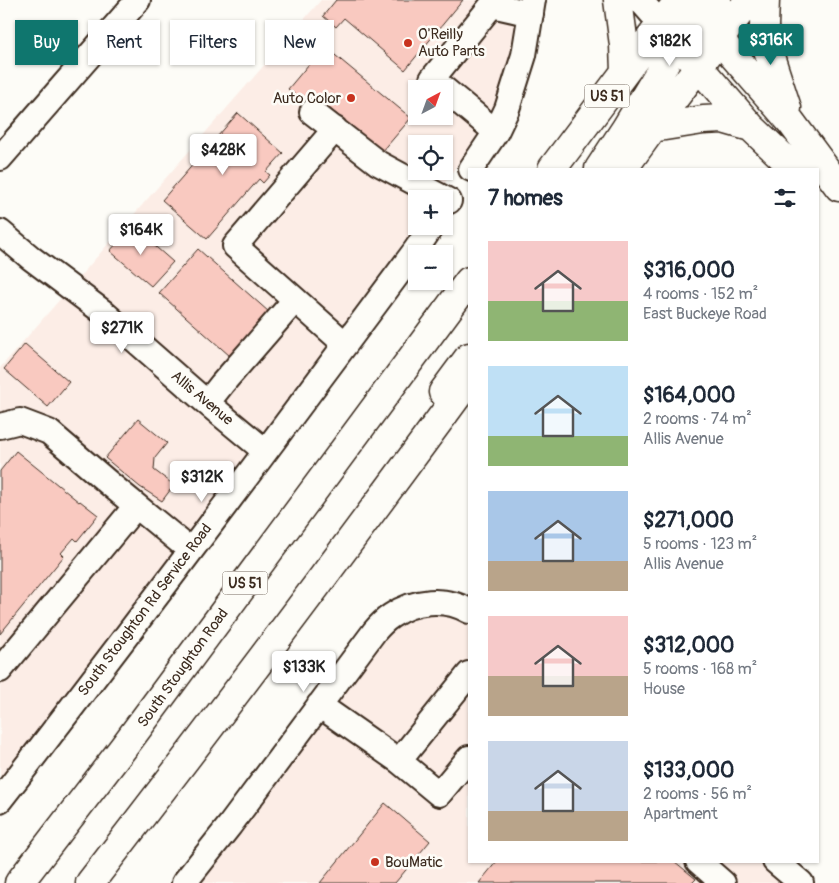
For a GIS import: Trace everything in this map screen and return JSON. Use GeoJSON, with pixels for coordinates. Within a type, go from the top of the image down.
{"type":"FeatureCollection","features":[{"type":"Feature","properties":{"kind":"main road"},"geometry":{"type":"LineString","coordinates":[[618,0],[624,45],[625,72]]}},
{"type":"Feature","properties":{"kind":"main road"},"geometry":{"type":"LineString","coordinates":[[682,0],[714,21],[792,122],[839,188]]}},
{"type":"Feature","properties":{"kind":"main road","name":"US 51"},"geometry":{"type":"LineString","coordinates":[[553,168],[625,72],[668,32],[682,0]]}},
{"type":"Feature","properties":{"kind":"main road"},"geometry":{"type":"LineString","coordinates":[[624,168],[698,66],[714,21],[749,0]]}},
{"type":"Feature","properties":{"kind":"main road"},"geometry":{"type":"LineString","coordinates":[[765,0],[764,26],[766,44],[792,122]]}},
{"type":"Feature","properties":{"kind":"main road"},"geometry":{"type":"LineString","coordinates":[[668,32],[751,126],[794,168]]}},
{"type":"Feature","properties":{"kind":"main road"},"geometry":{"type":"LineString","coordinates":[[600,168],[664,65],[668,32]]}},
{"type":"Feature","properties":{"kind":"main road"},"geometry":{"type":"LineString","coordinates":[[652,128],[703,120],[723,120],[751,126]]}},
{"type":"Feature","properties":{"kind":"main road"},"geometry":{"type":"LineString","coordinates":[[819,186],[839,199]]}},
{"type":"Feature","properties":{"kind":"main road","name":"South Stoughton Road"},"geometry":{"type":"LineString","coordinates":[[19,883],[123,748],[468,282]]}},
{"type":"Feature","properties":{"kind":"main road"},"geometry":{"type":"LineString","coordinates":[[400,474],[420,422],[468,358]]}},
{"type":"Feature","properties":{"kind":"main road"},"geometry":{"type":"LineString","coordinates":[[90,883],[188,758],[468,381]]}},
{"type":"Feature","properties":{"kind":"street"},"geometry":{"type":"LineString","coordinates":[[0,158],[138,0]]}},
{"type":"Feature","properties":{"kind":"street"},"geometry":{"type":"LineString","coordinates":[[640,0],[668,32]]}},
{"type":"Feature","properties":{"kind":"street"},"geometry":{"type":"LineString","coordinates":[[471,168],[496,132],[508,109],[524,55],[532,7],[492,5],[432,78],[496,132]]}},
{"type":"Feature","properties":{"kind":"street"},"geometry":{"type":"LineString","coordinates":[[312,112],[378,162],[422,190]]}},
{"type":"Feature","properties":{"kind":"street"},"geometry":{"type":"LineString","coordinates":[[334,129],[235,246],[345,344]]}},
{"type":"Feature","properties":{"kind":"street"},"geometry":{"type":"LineString","coordinates":[[453,195],[468,173]]}},
{"type":"Feature","properties":{"kind":"street","name":"Allis Avenue"},"geometry":{"type":"LineString","coordinates":[[0,232],[31,258],[103,312],[265,451]]}},
{"type":"Feature","properties":{"kind":"street","name":"South Stoughton Rd Service Road"},"geometry":{"type":"LineString","coordinates":[[0,800],[64,718],[426,235]]}},
{"type":"Feature","properties":{"kind":"street"},"geometry":{"type":"LineString","coordinates":[[208,403],[222,384],[295,300]]}},
{"type":"Feature","properties":{"kind":"street"},"geometry":{"type":"LineString","coordinates":[[0,426],[20,421],[49,432],[190,550]]}},
{"type":"Feature","properties":{"kind":"street"},"geometry":{"type":"LineString","coordinates":[[0,670],[136,506]]}},
{"type":"Feature","properties":{"kind":"street"},"geometry":{"type":"LineString","coordinates":[[184,883],[230,826],[374,632],[389,617],[411,605],[425,602],[450,603],[468,610]]}},
{"type":"Feature","properties":{"kind":"street"},"geometry":{"type":"LineString","coordinates":[[399,761],[468,675]]}},
{"type":"Feature","properties":{"kind":"street"},"geometry":{"type":"LineString","coordinates":[[320,705],[399,761],[439,794],[468,759]]}},
{"type":"Feature","properties":{"kind":"street"},"geometry":{"type":"LineString","coordinates":[[700,863],[723,883]]}},
{"type":"Feature","properties":{"kind":"street"},"geometry":{"type":"LineString","coordinates":[[777,863],[801,883]]}},
{"type":"Feature","properties":{"kind":"shaded area"},"geometry":{"type":"Polygon","coordinates":[[[321,0],[518,0],[511,67],[507,82],[492,114],[453,171],[453,135],[408,135],[408,180],[447,180],[440,190],[408,190],[409,235],[226,482],[0,779],[0,368],[265,64],[334,65],[334,20],[304,20],[321,0]]]}},
{"type":"Feature","properties":{"kind":"shaded area"},"geometry":{"type":"Polygon","coordinates":[[[468,611],[468,863],[777,863],[801,883],[184,883],[389,617],[468,611]]]}},
{"type":"Feature","properties":{"kind":"building"},"geometry":{"type":"Polygon","coordinates":[[[336,0],[463,0],[405,70],[344,18],[336,27],[334,20],[328,20],[323,16],[336,0]]]}},
{"type":"Feature","properties":{"kind":"building","name":"Auto Color"},"geometry":{"type":"Polygon","coordinates":[[[334,54],[408,116],[408,122],[382,152],[311,93],[304,102],[288,89],[308,65],[334,65],[334,54]]]}},
{"type":"Feature","properties":{"kind":"building"},"geometry":{"type":"Polygon","coordinates":[[[238,113],[283,153],[266,172],[270,175],[263,183],[259,179],[207,239],[162,200],[238,113]]]}},
{"type":"Feature","properties":{"kind":"building"},"geometry":{"type":"Polygon","coordinates":[[[132,226],[173,262],[151,286],[110,251],[132,226]]]}},
{"type":"Feature","properties":{"kind":"building"},"geometry":{"type":"Polygon","coordinates":[[[198,249],[269,312],[230,356],[159,293],[198,249]]]}},
{"type":"Feature","properties":{"kind":"building"},"geometry":{"type":"Polygon","coordinates":[[[25,344],[69,382],[48,407],[4,369],[25,344]]]}},
{"type":"Feature","properties":{"kind":"building"},"geometry":{"type":"Polygon","coordinates":[[[138,419],[167,443],[155,458],[154,470],[174,485],[162,501],[140,487],[105,458],[138,419]]]}},
{"type":"Feature","properties":{"kind":"building"},"geometry":{"type":"Polygon","coordinates":[[[16,451],[98,515],[77,541],[74,538],[61,553],[64,556],[0,634],[0,471],[16,451]]]}},
{"type":"Feature","properties":{"kind":"building","name":"BouMatic"},"geometry":{"type":"Polygon","coordinates":[[[385,803],[430,841],[395,883],[320,883],[385,803]]]}},
{"type":"Feature","properties":{"kind":"building"},"geometry":{"type":"Polygon","coordinates":[[[495,863],[676,863],[696,879],[692,883],[479,883],[495,863]]]}},
{"type":"Feature","properties":{"kind":"place","name":"O'Reilly Auto Parts"},"geometry":{"type":"Point","coordinates":[408,43]}},
{"type":"Feature","properties":{"kind":"place","name":"Auto Color"},"geometry":{"type":"Point","coordinates":[351,98]}},
{"type":"Feature","properties":{"kind":"place","name":"BouMatic"},"geometry":{"type":"Point","coordinates":[375,862]}}]}
